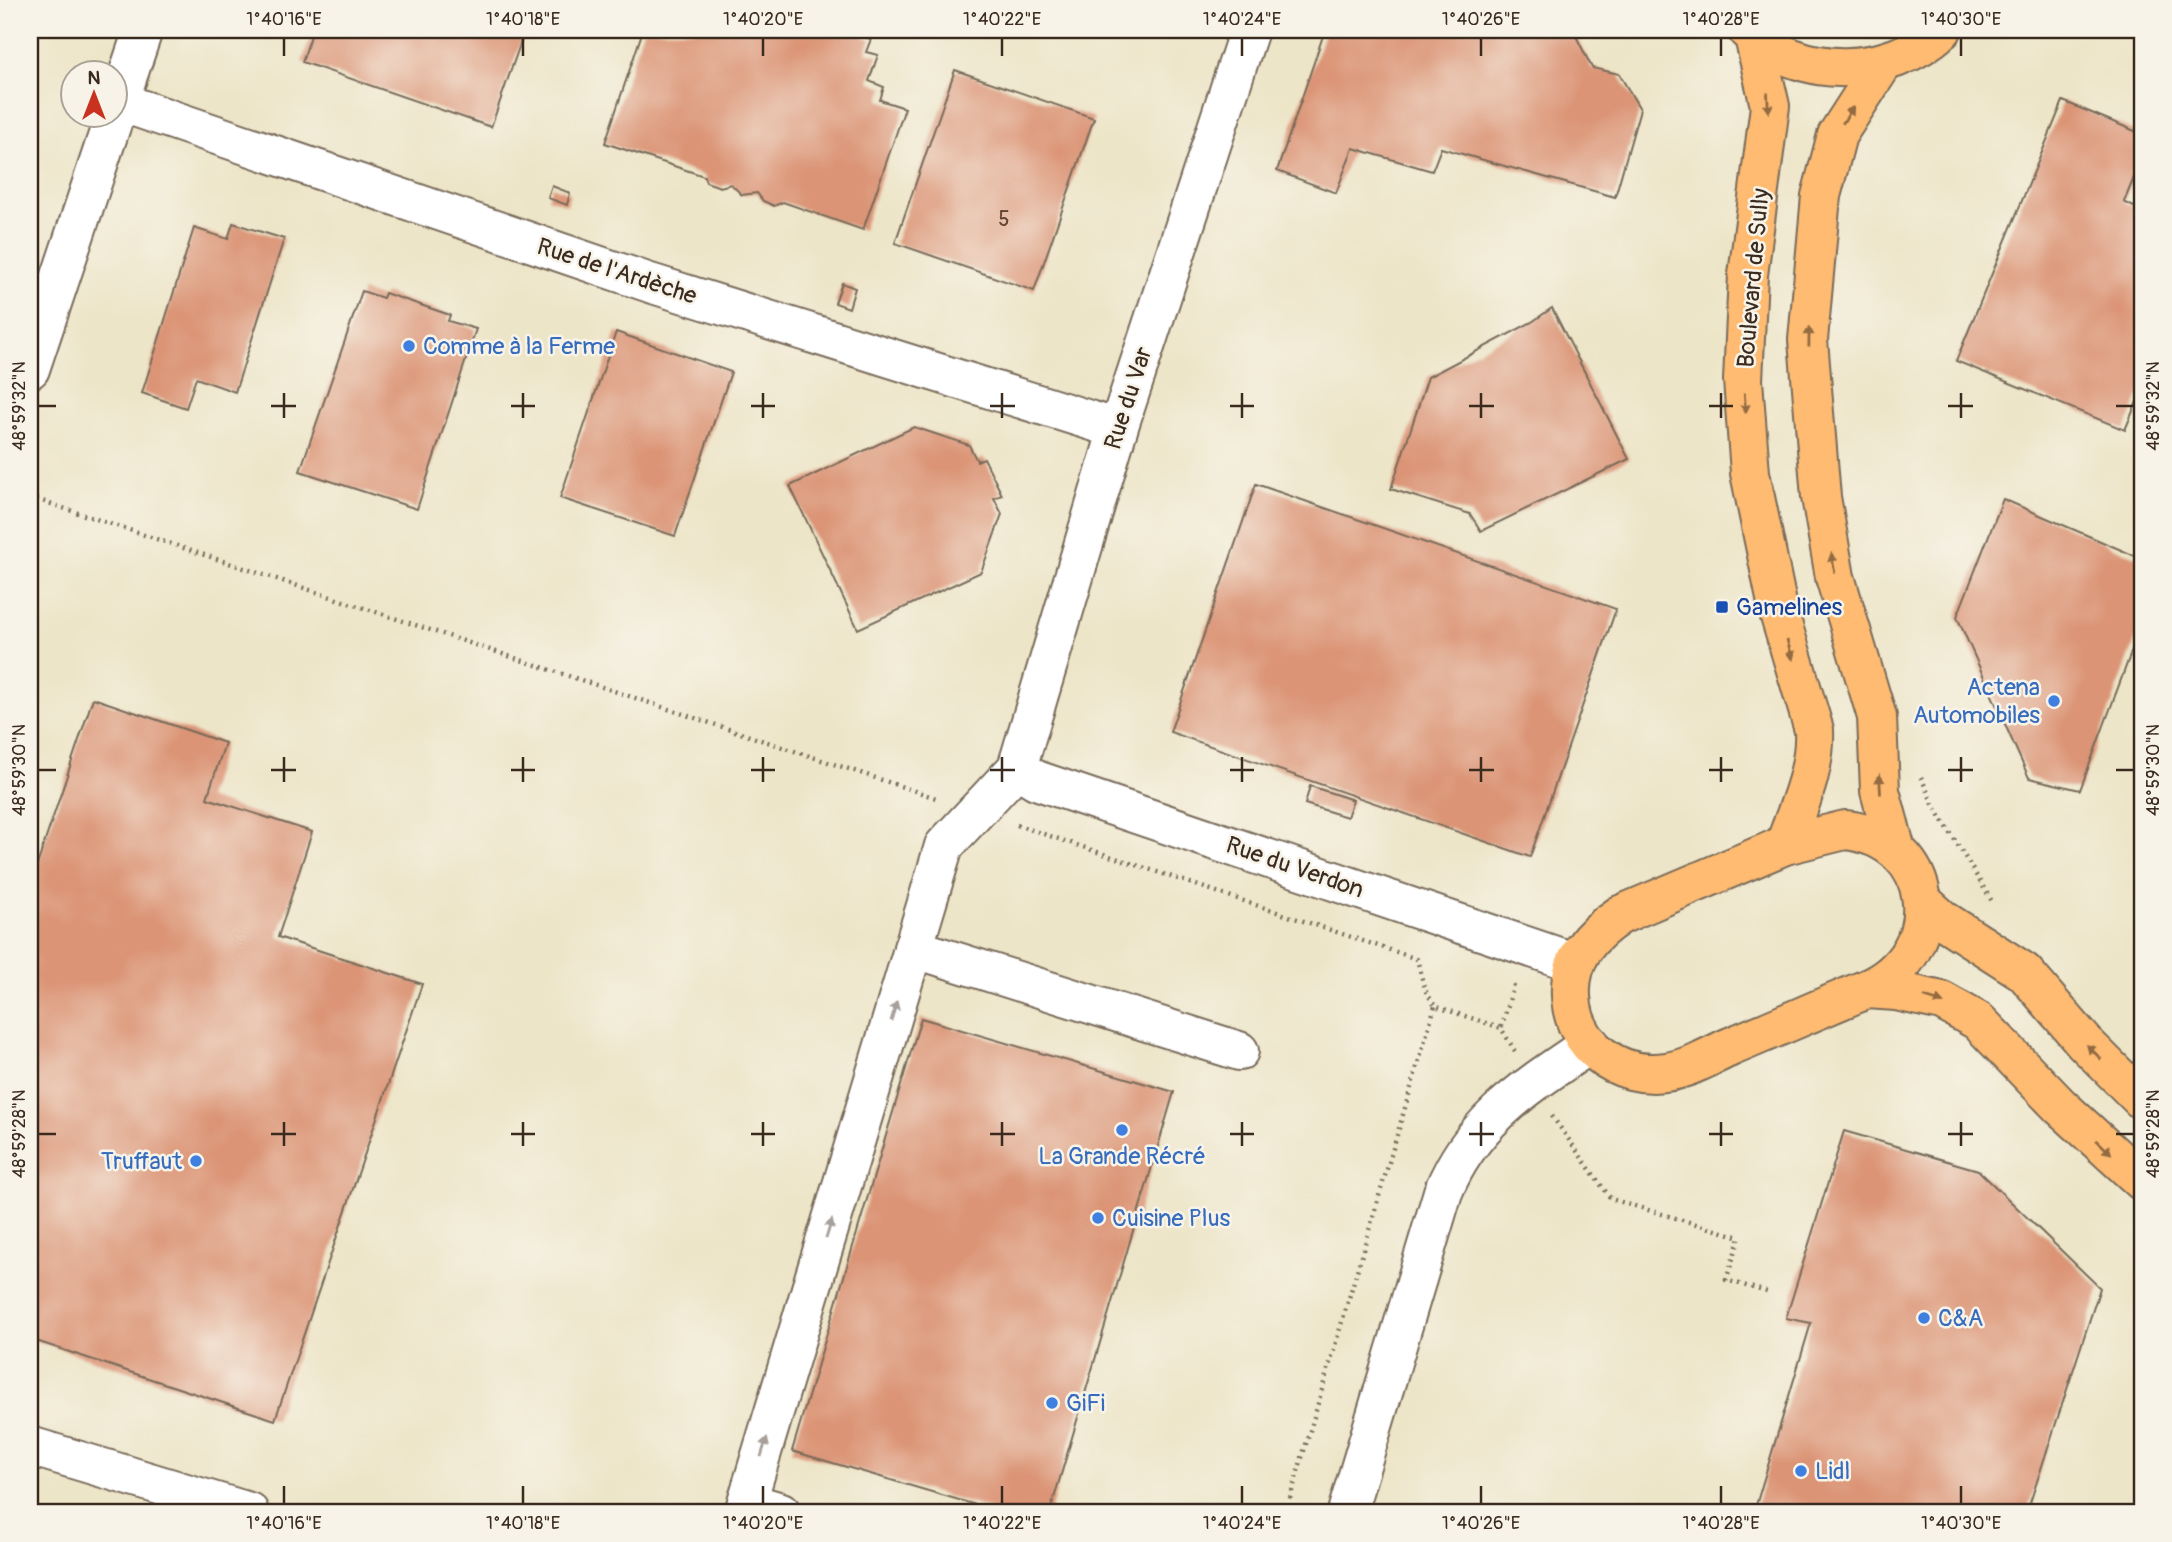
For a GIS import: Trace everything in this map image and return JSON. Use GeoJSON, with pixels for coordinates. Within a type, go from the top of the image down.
{"type":"FeatureCollection","features":[{"type":"Feature","properties":{"kind":"main road","name":"Boulevard de Sully"},"geometry":{"type":"LineString","coordinates":[[1750,33],[1780,53],[1824,66],[1854,68],[1884,62],[1913,51],[1942,30]]}},
{"type":"Feature","properties":{"kind":"main road","name":"Boulevard de Sully"},"geometry":{"type":"LineString","coordinates":[[1750,33],[1770,106],[1748,275],[1743,380],[1750,473],[1779,613],[1814,730],[1814,748],[1808,781],[1785,845]]}},
{"type":"Feature","properties":{"kind":"main road"},"geometry":{"type":"LineString","coordinates":[[1884,62],[1837,135],[1821,196],[1808,340],[1821,497],[1830,550],[1839,590],[1877,717],[1880,737],[1880,791],[1896,850]]}},
{"type":"Feature","properties":{"kind":"main road"},"geometry":{"type":"LineString","coordinates":[[1924,903],[1917,938],[1904,964],[1880,983],[1667,1072],[1623,1069],[1605,1060],[1590,1044],[1578,1024],[1571,1003],[1570,982],[1584,945],[1598,930],[1620,915],[1785,845],[1846,830],[1872,836],[1896,850],[1911,868],[1924,903],[1943,920],[2024,972],[2085,1043],[2142,1100]]}},
{"type":"Feature","properties":{"kind":"main road"},"geometry":{"type":"LineString","coordinates":[[1867,989],[1919,995],[1942,1002],[1978,1021],[2060,1106],[2142,1181]]}},
{"type":"Feature","properties":{"kind":"street"},"geometry":{"type":"LineString","coordinates":[[130,71],[143,30]]}},
{"type":"Feature","properties":{"kind":"street","name":"Rue du Var"},"geometry":{"type":"LineString","coordinates":[[1017,768],[1118,429],[1250,30]]}},
{"type":"Feature","properties":{"kind":"street","name":"Rue de l'Ardèche"},"geometry":{"type":"LineString","coordinates":[[130,105],[650,283],[1118,429]]}},
{"type":"Feature","properties":{"kind":"street"},"geometry":{"type":"LineString","coordinates":[[30,369],[111,130]]}},
{"type":"Feature","properties":{"kind":"street"},"geometry":{"type":"LineString","coordinates":[[757,1509],[944,845],[1017,768]]}},
{"type":"Feature","properties":{"kind":"street","name":"Rue du Verdon"},"geometry":{"type":"LineString","coordinates":[[1017,768],[1036,780],[1576,963]]}},
{"type":"Feature","properties":{"kind":"street"},"geometry":{"type":"LineString","coordinates":[[913,948],[1239,1051]]}},
{"type":"Feature","properties":{"kind":"street"},"geometry":{"type":"LineString","coordinates":[[1347,1512],[1443,1192],[1457,1159],[1488,1120],[1532,1082],[1590,1044]]}},
{"type":"Feature","properties":{"kind":"street"},"geometry":{"type":"LineString","coordinates":[[30,1446],[249,1512]]}},
{"type":"Feature","properties":{"kind":"path"},"geometry":{"type":"LineString","coordinates":[[30,497],[1417,959],[1434,1006],[1286,1512]]}},
{"type":"Feature","properties":{"kind":"path"},"geometry":{"type":"LineString","coordinates":[[1880,737],[1905,747],[1933,804],[1995,906],[1992,950]]}},
{"type":"Feature","properties":{"kind":"path"},"geometry":{"type":"LineString","coordinates":[[1501,1028],[1528,946]]}},
{"type":"Feature","properties":{"kind":"path"},"geometry":{"type":"LineString","coordinates":[[1434,1006],[1501,1028],[1532,1082],[1599,1186],[1611,1199],[1740,1237],[1727,1280],[1770,1293]]}},
{"type":"Feature","properties":{"kind":"building"},"geometry":{"type":"Polygon","coordinates":[[[313,30],[525,30],[491,127],[302,62],[313,30]]]}},
{"type":"Feature","properties":{"kind":"building"},"geometry":{"type":"Polygon","coordinates":[[[643,30],[844,30],[871,39],[866,52],[878,55],[869,81],[884,87],[880,100],[905,108],[863,230],[783,202],[774,206],[763,201],[757,193],[742,195],[731,184],[720,187],[706,182],[704,176],[605,143],[643,30]]]}},
{"type":"Feature","properties":{"kind":"building"},"geometry":{"type":"Polygon","coordinates":[[[1325,30],[1573,30],[1592,68],[1619,74],[1640,109],[1615,197],[1441,148],[1432,171],[1353,148],[1336,193],[1277,171],[1325,30]]]}},
{"type":"Feature","properties":{"kind":"building"},"geometry":{"type":"Polygon","coordinates":[[[955,70],[1094,118],[1034,291],[895,243],[955,70]]]}},
{"type":"Feature","properties":{"kind":"building"},"geometry":{"type":"Polygon","coordinates":[[[2063,101],[2142,134],[2142,158],[2124,202],[2142,211],[2142,390],[2125,430],[1956,361],[2063,101]]]}},
{"type":"Feature","properties":{"kind":"building"},"geometry":{"type":"Polygon","coordinates":[[[552,186],[570,193],[567,205],[548,198],[552,186]]]}},
{"type":"Feature","properties":{"kind":"building"},"geometry":{"type":"Polygon","coordinates":[[[233,223],[284,239],[235,392],[196,378],[186,408],[142,393],[194,228],[228,239],[233,223]]]}},
{"type":"Feature","properties":{"kind":"building"},"geometry":{"type":"Polygon","coordinates":[[[842,283],[855,288],[849,308],[835,303],[842,283]]]}},
{"type":"Feature","properties":{"kind":"building"},"geometry":{"type":"Polygon","coordinates":[[[362,291],[383,298],[385,293],[450,315],[448,321],[476,329],[417,509],[300,471],[362,291]]]}},
{"type":"Feature","properties":{"kind":"building"},"geometry":{"type":"Polygon","coordinates":[[[1552,308],[1629,459],[1481,531],[1470,514],[1391,489],[1428,377],[1532,322],[1552,308]]]}},
{"type":"Feature","properties":{"kind":"building"},"geometry":{"type":"Polygon","coordinates":[[[616,332],[731,372],[675,536],[560,498],[616,332]]]}},
{"type":"Feature","properties":{"kind":"building"},"geometry":{"type":"Polygon","coordinates":[[[914,427],[969,445],[977,461],[984,458],[1002,495],[994,498],[1002,514],[981,572],[858,629],[790,486],[914,427]]]}},
{"type":"Feature","properties":{"kind":"building"},"geometry":{"type":"Polygon","coordinates":[[[1256,484],[1616,609],[1530,857],[1170,732],[1256,484]]]}},
{"type":"Feature","properties":{"kind":"building","name":"Actena Automobiles"},"geometry":{"type":"Polygon","coordinates":[[[2003,499],[2142,559],[2142,623],[2080,790],[2029,778],[1957,617],[2003,499]]]}},
{"type":"Feature","properties":{"kind":"building","name":"Truffaut"},"geometry":{"type":"Polygon","coordinates":[[[93,698],[225,743],[207,798],[312,832],[278,937],[422,984],[275,1420],[30,1339],[30,886],[93,698]]]}},
{"type":"Feature","properties":{"kind":"building"},"geometry":{"type":"Polygon","coordinates":[[[1310,786],[1353,800],[1347,817],[1305,804],[1310,786]]]}},
{"type":"Feature","properties":{"kind":"building"},"geometry":{"type":"Polygon","coordinates":[[[921,1018],[1174,1092],[1050,1512],[1000,1512],[792,1451],[921,1018]]]}},
{"type":"Feature","properties":{"kind":"building"},"geometry":{"type":"Polygon","coordinates":[[[1844,1131],[1978,1170],[2100,1288],[2027,1512],[1754,1512],[1811,1323],[1786,1318],[1844,1131]]]}},
{"type":"Feature","properties":{"kind":"place","name":"Comme à la Ferme"},"geometry":{"type":"Point","coordinates":[409,346]}},
{"type":"Feature","properties":{"kind":"place","name":"Gamelines"},"geometry":{"type":"Point","coordinates":[1722,607]}},
{"type":"Feature","properties":{"kind":"place","name":"Actena Automobiles"},"geometry":{"type":"Point","coordinates":[2054,701]}},
{"type":"Feature","properties":{"kind":"place","name":"La Grande Récré"},"geometry":{"type":"Point","coordinates":[1122,1130]}},
{"type":"Feature","properties":{"kind":"place","name":"Truffaut"},"geometry":{"type":"Point","coordinates":[196,1161]}},
{"type":"Feature","properties":{"kind":"place","name":"Cuisine Plus"},"geometry":{"type":"Point","coordinates":[1098,1218]}},
{"type":"Feature","properties":{"kind":"place","name":"C&A"},"geometry":{"type":"Point","coordinates":[1924,1318]}},
{"type":"Feature","properties":{"kind":"place","name":"GiFi"},"geometry":{"type":"Point","coordinates":[1052,1403]}},
{"type":"Feature","properties":{"kind":"place","name":"Lidl"},"geometry":{"type":"Point","coordinates":[1801,1471]}}]}
